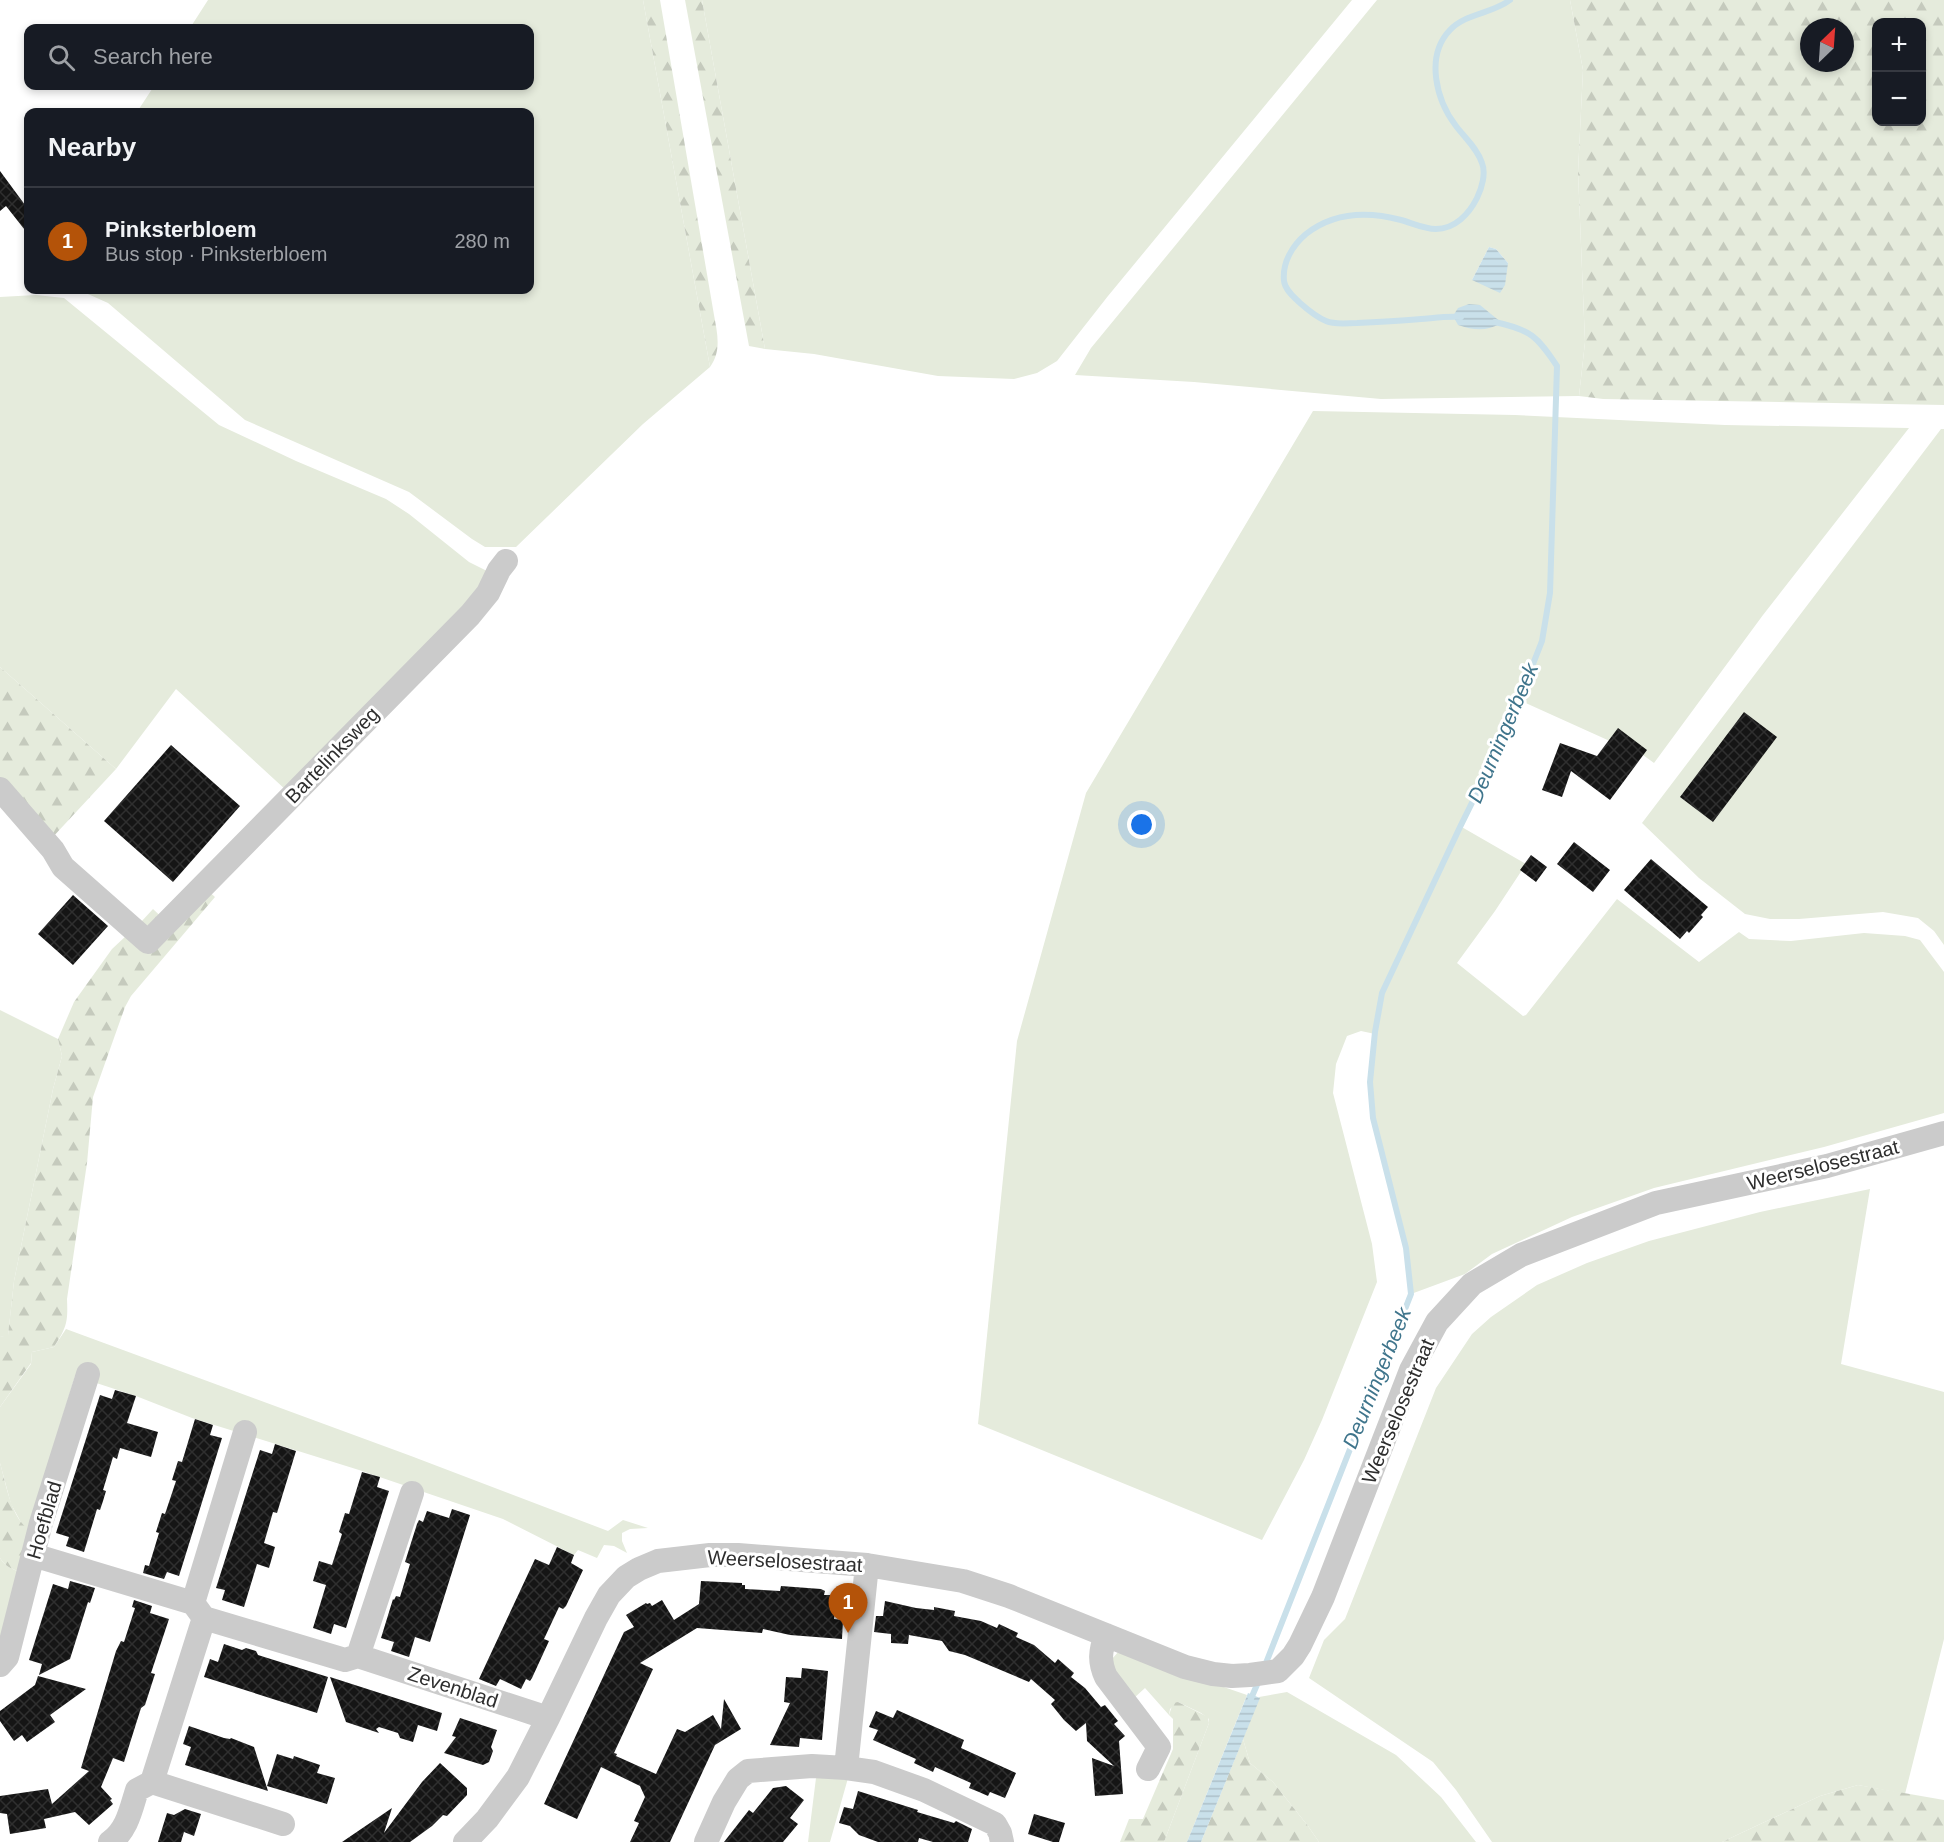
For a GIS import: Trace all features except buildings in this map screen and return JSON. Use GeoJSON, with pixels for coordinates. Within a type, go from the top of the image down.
{"type":"FeatureCollection","features":[{"type":"Feature","properties":{"kind":"street","name":"Bartelinksweg"},"geometry":{"type":"LineString","coordinates":[[0,789],[53,850],[63,867],[148,942],[470,615],[488,593],[506,561]]}},
{"type":"Feature","properties":{"kind":"street","name":"Weerselosestraat"},"geometry":{"type":"LineString","coordinates":[[465,1842],[487,1819],[518,1777],[609,1595],[626,1577],[658,1561],[710,1555],[738,1555],[867,1565],[963,1581],[1009,1596],[1185,1667],[1232,1676],[1278,1671],[1300,1645],[1323,1597],[1411,1370],[1437,1322],[1472,1284],[1521,1255],[1656,1203],[1827,1166],[1944,1133]]}},
{"type":"Feature","properties":{"kind":"street","name":"Hoefblad"},"geometry":{"type":"LineString","coordinates":[[0,1665],[7,1657],[41,1523],[88,1374]]}},
{"type":"Feature","properties":{"kind":"street"},"geometry":{"type":"LineString","coordinates":[[152,1782],[246,1432]]}},
{"type":"Feature","properties":{"kind":"street"},"geometry":{"type":"LineString","coordinates":[[357,1656],[412,1493]]}},
{"type":"Feature","properties":{"kind":"street","name":"Zevenblad"},"geometry":{"type":"LineString","coordinates":[[33,1555],[345,1660],[357,1656],[548,1718]]}},
{"type":"Feature","properties":{"kind":"street"},"geometry":{"type":"LineString","coordinates":[[846,1768],[867,1565]]}},
{"type":"Feature","properties":{"kind":"street"},"geometry":{"type":"LineString","coordinates":[[1106,1635],[1100,1651],[1101,1665],[1106,1677],[1159,1747],[1148,1769]]}},
{"type":"Feature","properties":{"kind":"street"},"geometry":{"type":"LineString","coordinates":[[706,1842],[724,1802],[738,1779],[748,1771],[812,1766],[874,1772],[924,1790],[995,1824],[1002,1842]]}},
{"type":"Feature","properties":{"kind":"street"},"geometry":{"type":"LineString","coordinates":[[110,1842],[118,1837],[125,1825],[137,1790],[152,1782],[283,1824]]}},
{"type":"Feature","properties":{"kind":"green space"},"geometry":{"type":"Polygon","coordinates":[[[208,0],[643,0],[710,367],[643,424],[516,547],[485,547],[409,492],[245,420],[108,303],[88,294],[534,294],[534,108],[140,108],[151,90],[534,90],[534,24],[193,24],[208,0]]]}},
{"type":"Feature","properties":{"kind":"green space"},"geometry":{"type":"Polygon","coordinates":[[[643,0],[660,0],[718,341],[716,355],[710,367],[643,0]]]}},
{"type":"Feature","properties":{"kind":"green space"},"geometry":{"type":"Polygon","coordinates":[[[685,0],[702,0],[765,349],[749,346],[685,0]]]}},
{"type":"Feature","properties":{"kind":"green space"},"geometry":{"type":"Polygon","coordinates":[[[702,0],[1352,0],[1057,361],[1037,373],[1014,379],[938,376],[814,354],[765,349],[702,0]]]}},
{"type":"Feature","properties":{"kind":"green space"},"geometry":{"type":"Polygon","coordinates":[[[1377,0],[1570,0],[1583,70],[1578,172],[1585,342],[1579,396],[1381,399],[1194,382],[1075,375],[1091,348],[1377,0]],[[1489,247],[1472,280],[1508,263],[1496,249],[1489,247]]]}},
{"type":"Feature","properties":{"kind":"green space"},"geometry":{"type":"Polygon","coordinates":[[[1570,0],[1944,0],[1944,405],[1603,399],[1579,396],[1585,342],[1578,172],[1583,70],[1570,0]]]}},
{"type":"Feature","properties":{"kind":"green space"},"geometry":{"type":"Polygon","coordinates":[[[36,295],[64,298],[219,425],[386,499],[409,514],[469,562],[489,572],[457,620],[287,791],[176,689],[116,769],[0,667],[0,297],[36,295]]]}},
{"type":"Feature","properties":{"kind":"green space"},"geometry":{"type":"Polygon","coordinates":[[[1313,411],[1515,415],[1725,425],[1909,428],[1763,615],[1654,763],[1617,736],[1612,742],[1519,700],[1504,738],[1460,826],[1526,864],[1457,963],[1523,1016],[1617,899],[1699,962],[1739,932],[1749,939],[1791,941],[1864,933],[1905,936],[1920,940],[1944,972],[1944,1113],[1824,1147],[1654,1188],[1572,1217],[1492,1254],[1465,1274],[1411,1294],[1406,1248],[1373,1118],[1370,1082],[1375,1034],[1361,1031],[1347,1036],[1336,1064],[1333,1093],[1372,1244],[1377,1282],[1322,1420],[1262,1540],[978,1424],[1017,1041],[1086,793],[1313,411]]]}},
{"type":"Feature","properties":{"kind":"green space"},"geometry":{"type":"Polygon","coordinates":[[[1941,429],[1944,429],[1944,945],[1934,931],[1918,918],[1883,912],[1799,919],[1770,919],[1745,914],[1699,878],[1642,823],[1941,429]]]}},
{"type":"Feature","properties":{"kind":"green space"},"geometry":{"type":"Polygon","coordinates":[[[0,667],[116,769],[51,839],[0,783],[0,667]]]}},
{"type":"Feature","properties":{"kind":"green space"},"geometry":{"type":"Polygon","coordinates":[[[205,888],[215,897],[131,996],[125,1007],[93,1097],[87,1163],[64,1329],[54,1347],[32,1352],[31,1363],[0,1407],[0,1337],[8,1335],[14,1281],[53,1089],[62,1056],[58,1039],[74,1002],[112,949],[153,909],[170,925],[205,888]]]}},
{"type":"Feature","properties":{"kind":"green space"},"geometry":{"type":"Polygon","coordinates":[[[0,1010],[58,1039],[62,1056],[53,1089],[14,1281],[8,1336],[0,1337],[0,1010]]]}},
{"type":"Feature","properties":{"kind":"green space"},"geometry":{"type":"Polygon","coordinates":[[[1870,1189],[1841,1364],[1944,1392],[1944,1639],[1905,1794],[1858,1785],[1820,1796],[1722,1842],[1492,1842],[1456,1790],[1433,1762],[1309,1678],[1324,1640],[1345,1619],[1436,1388],[1472,1334],[1491,1317],[1537,1285],[1587,1263],[1649,1241],[1760,1212],[1870,1189]]]}},
{"type":"Feature","properties":{"kind":"green space"},"geometry":{"type":"Polygon","coordinates":[[[66,1329],[608,1531],[623,1520],[648,1528],[630,1529],[622,1533],[622,1541],[627,1553],[614,1546],[604,1545],[597,1558],[578,1550],[574,1555],[503,1519],[359,1470],[192,1418],[75,1376],[31,1520],[34,1534],[24,1528],[11,1504],[0,1463],[0,1407],[31,1364],[32,1352],[54,1347],[66,1329]]]}},
{"type":"Feature","properties":{"kind":"green space"},"geometry":{"type":"Polygon","coordinates":[[[0,1463],[15,1512],[26,1528],[34,1534],[22,1573],[7,1566],[0,1558],[0,1463]]]}},
{"type":"Feature","properties":{"kind":"green space"},"geometry":{"type":"Polygon","coordinates":[[[0,1558],[7,1566],[22,1573],[0,1638],[0,1558]]]}},
{"type":"Feature","properties":{"kind":"green space"},"geometry":{"type":"Polygon","coordinates":[[[1119,1651],[1247,1695],[1187,1842],[1164,1842],[1209,1719],[1178,1702],[1170,1709],[1169,1715],[1145,1688],[1133,1699],[1115,1677],[1112,1659],[1119,1651]]]}},
{"type":"Feature","properties":{"kind":"green space"},"geometry":{"type":"Polygon","coordinates":[[[1287,1692],[1396,1755],[1441,1797],[1476,1842],[1319,1842],[1273,1782],[1250,1763],[1243,1739],[1259,1697],[1287,1692]]]}},
{"type":"Feature","properties":{"kind":"green space"},"geometry":{"type":"Polygon","coordinates":[[[1178,1702],[1208,1717],[1209,1723],[1164,1842],[1120,1842],[1129,1819],[1143,1819],[1173,1749],[1173,1719],[1169,1715],[1173,1703],[1178,1702]]]}},
{"type":"Feature","properties":{"kind":"green space"},"geometry":{"type":"Polygon","coordinates":[[[1243,1739],[1250,1763],[1273,1782],[1319,1842],[1201,1842],[1243,1739]]]}},
{"type":"Feature","properties":{"kind":"green space"},"geometry":{"type":"Polygon","coordinates":[[[850,1771],[830,1842],[808,1842],[816,1778],[850,1771]]]}},
{"type":"Feature","properties":{"kind":"green space"},"geometry":{"type":"Polygon","coordinates":[[[1858,1785],[1944,1800],[1944,1842],[1722,1842],[1820,1796],[1858,1785]]]}},
{"type":"Feature","properties":{"kind":"water"},"geometry":{"type":"Polygon","coordinates":[[[1489,247],[1496,249],[1508,263],[1505,285],[1500,293],[1472,280],[1489,247]]]}},
{"type":"Feature","properties":{"kind":"water"},"geometry":{"type":"Polygon","coordinates":[[[1469,304],[1480,305],[1502,323],[1481,329],[1458,325],[1453,316],[1458,308],[1469,304]]]}},
{"type":"Feature","properties":{"kind":"water"},"geometry":{"type":"Polygon","coordinates":[[[1248,1693],[1260,1698],[1201,1842],[1187,1842],[1248,1693]]]}},
{"type":"Feature","properties":{"kind":"waterway","name":"Deurningerbeek"},"geometry":{"type":"LineString","coordinates":[[1461,317],[1357,323],[1330,322],[1312,313],[1290,293],[1284,281],[1285,267],[1297,243],[1306,234],[1328,221],[1351,215],[1376,215],[1436,229],[1449,226],[1466,215],[1480,190],[1483,167],[1477,153],[1456,126],[1443,104],[1436,78],[1438,52],[1442,41],[1456,24],[1510,0]]}},
{"type":"Feature","properties":{"kind":"waterway","name":"Deurningerbeek"},"geometry":{"type":"LineString","coordinates":[[1264,1668],[1411,1294],[1406,1248],[1373,1118],[1370,1082],[1382,993],[1504,738],[1542,641],[1550,593],[1557,366],[1532,336],[1517,328],[1495,322]]}},
{"type":"Feature","properties":{"kind":"waterway","name":"Deurningerbeek"},"geometry":{"type":"LineString","coordinates":[[1250,1701],[1259,1680]]}},
{"type":"Feature","properties":{"kind":"place","name":"Pinksterbloem"},"geometry":{"type":"Point","coordinates":[848,1633]}}]}
